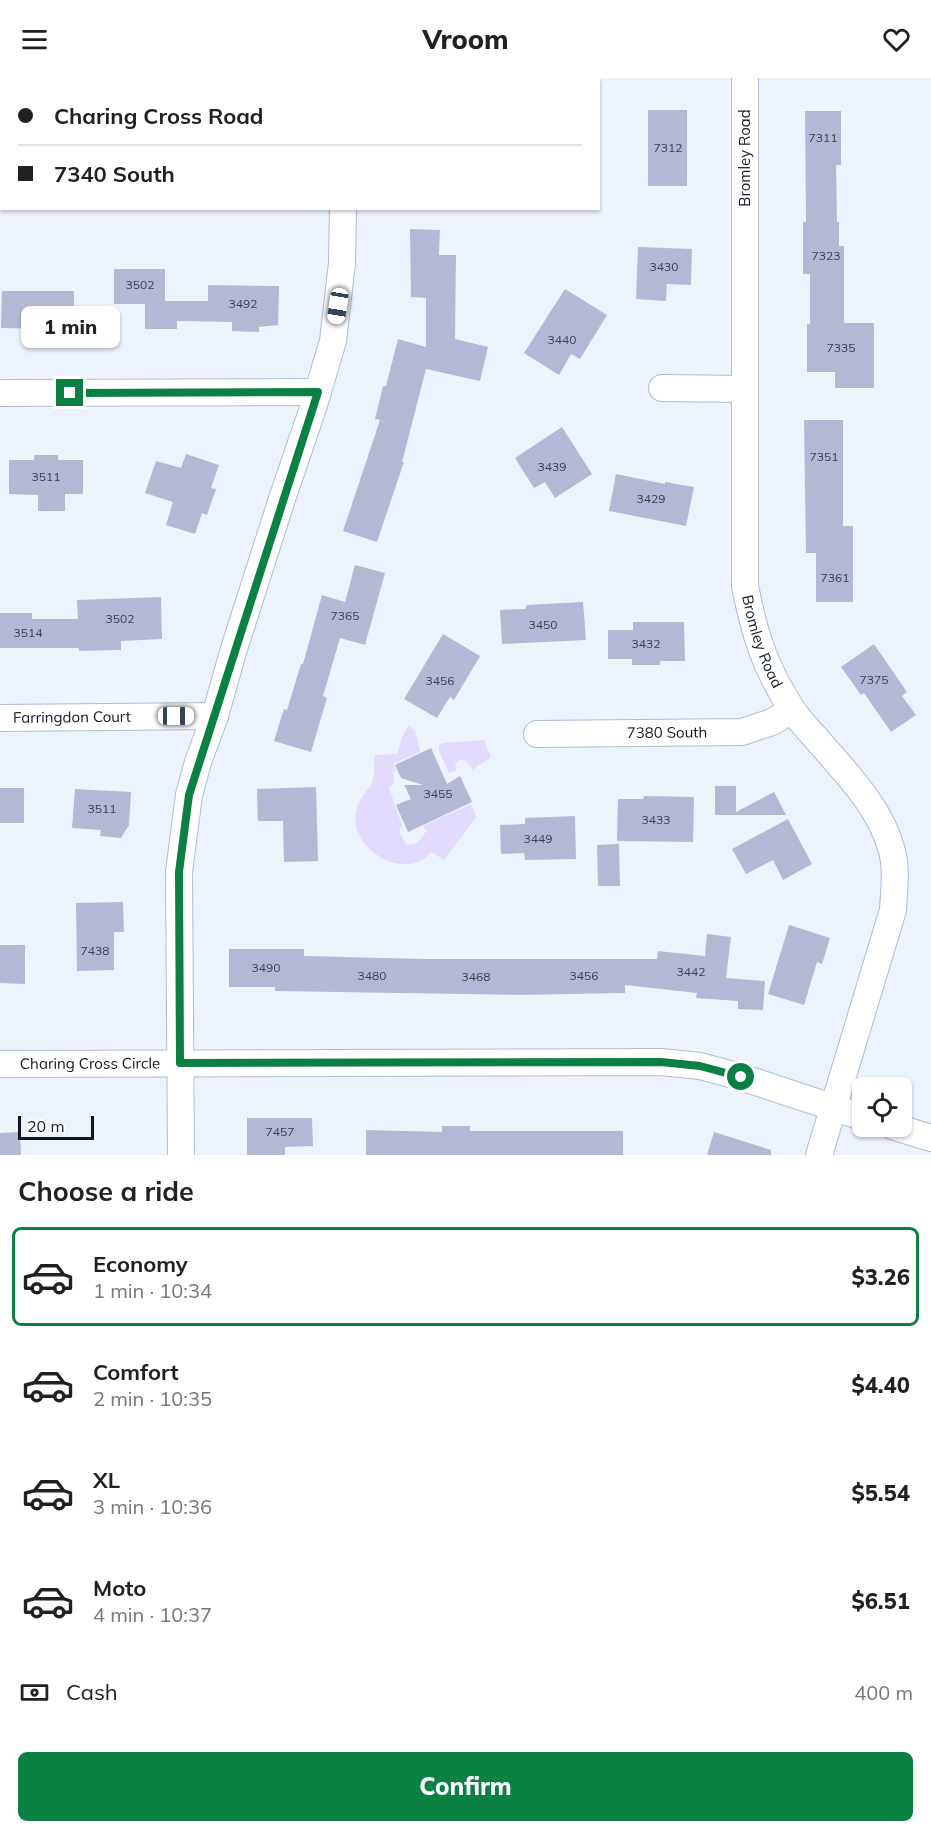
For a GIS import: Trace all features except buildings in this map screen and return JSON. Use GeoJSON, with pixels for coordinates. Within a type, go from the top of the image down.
{"type":"FeatureCollection","features":[{"type":"Feature","properties":{"kind":"street","name":"Bromley Road"},"geometry":{"type":"LineString","coordinates":[[745,78],[745,586],[753,627],[767,667],[792,710],[859,788],[885,830],[892,852],[895,878],[893,910],[819,1155]]}},
{"type":"Feature","properties":{"kind":"street"},"geometry":{"type":"LineString","coordinates":[[181,1155],[179,872],[189,795],[333,341],[342,262],[343,210]]}},
{"type":"Feature","properties":{"kind":"street"},"geometry":{"type":"LineString","coordinates":[[662,388],[744,388]]}},
{"type":"Feature","properties":{"kind":"street"},"geometry":{"type":"LineString","coordinates":[[0,393],[318,392]]}},
{"type":"Feature","properties":{"kind":"street","name":"7380 South"},"geometry":{"type":"LineString","coordinates":[[537,734],[742,732],[772,722],[792,710]]}},
{"type":"Feature","properties":{"kind":"street","name":"Farringdon Court"},"geometry":{"type":"LineString","coordinates":[[0,718],[215,716]]}},
{"type":"Feature","properties":{"kind":"street","name":"Charing Cross Circle"},"geometry":{"type":"LineString","coordinates":[[0,1064],[661,1062],[700,1066],[741,1077],[852,1115]]}},
{"type":"Feature","properties":{"kind":"street"},"geometry":{"type":"LineString","coordinates":[[912,1132],[931,1138]]}},
{"type":"Feature","properties":{"kind":"shaded area"},"geometry":{"type":"Polygon","coordinates":[[[408,726],[415,730],[420,752],[393,764],[396,771],[393,773],[394,783],[389,788],[402,825],[399,832],[406,844],[413,844],[420,840],[426,831],[423,826],[471,804],[476,817],[444,860],[431,852],[419,862],[410,864],[385,860],[363,842],[356,825],[357,807],[373,780],[375,755],[397,754],[408,726]]]}},
{"type":"Feature","properties":{"kind":"shaded area"},"geometry":{"type":"Polygon","coordinates":[[[484,740],[491,757],[472,770],[466,761],[461,759],[455,764],[457,770],[449,773],[439,751],[439,745],[484,740]]]}},
{"type":"Feature","properties":{"kind":"route"},"geometry":{"type":"LineString","coordinates":[[70,393],[318,392],[189,795],[179,872],[180,1063],[661,1062],[700,1066],[741,1077]]}}]}
